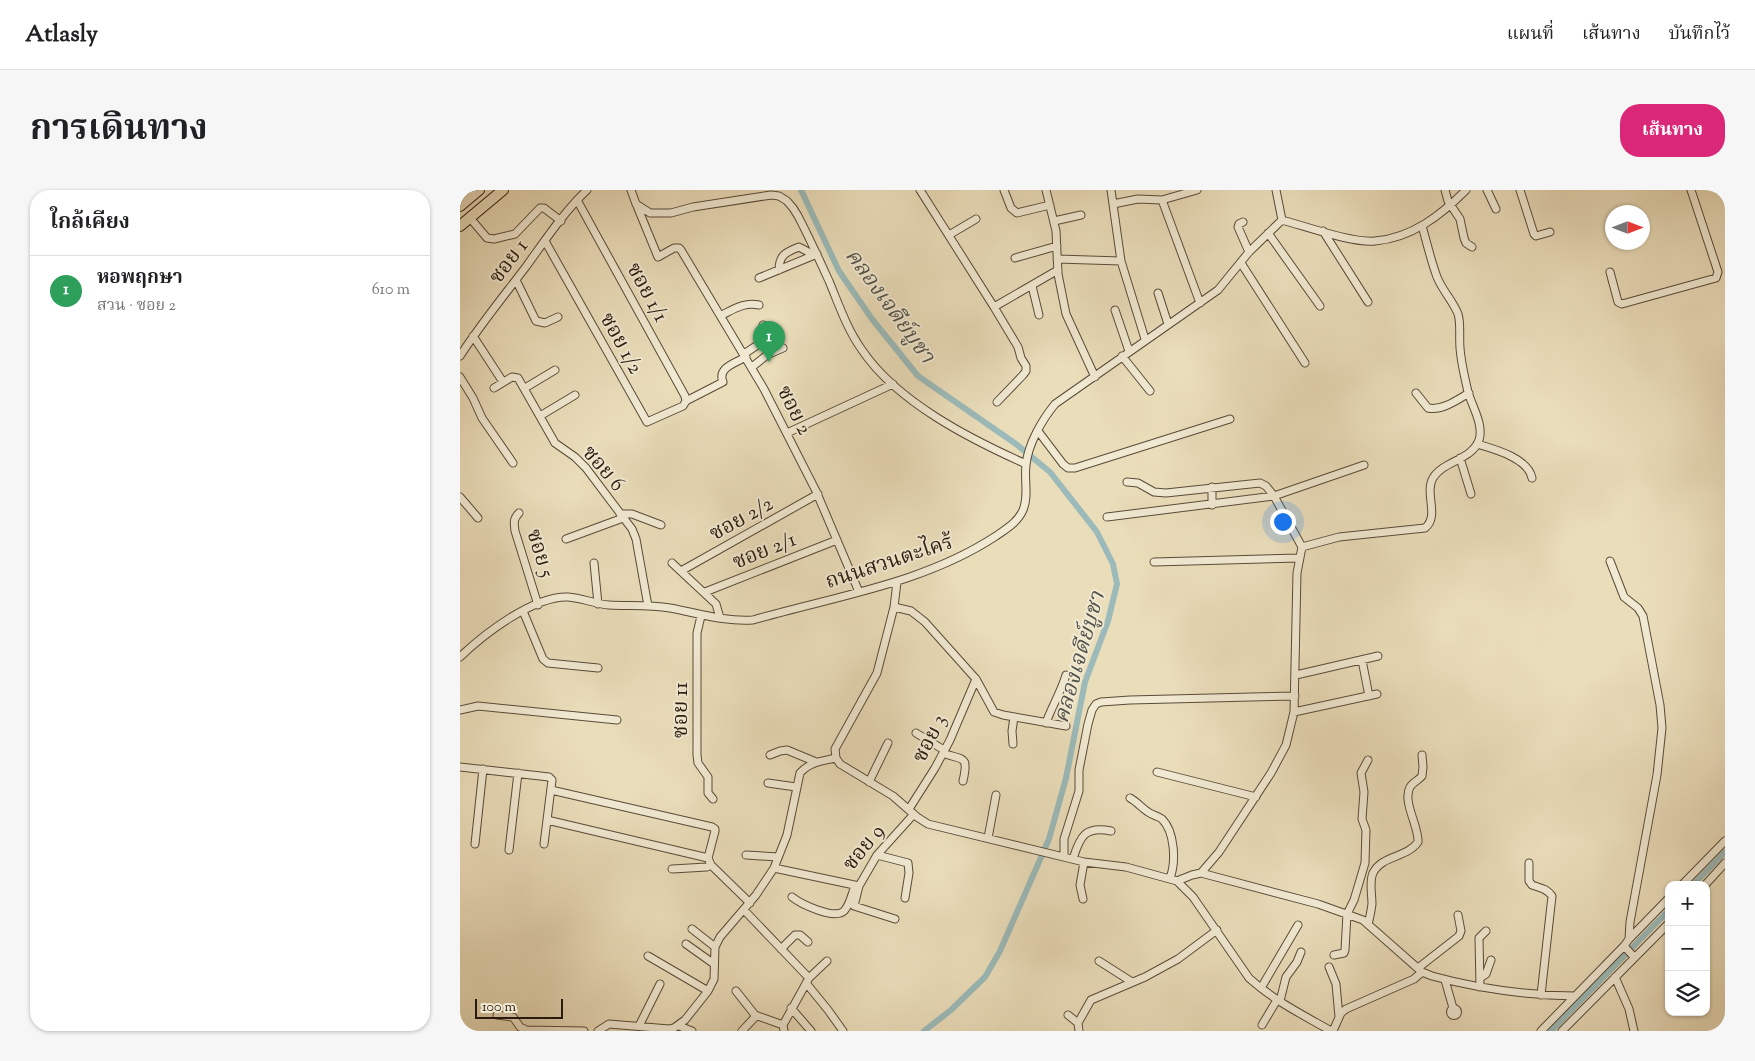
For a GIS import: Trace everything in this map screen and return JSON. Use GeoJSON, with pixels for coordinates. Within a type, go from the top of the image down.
{"type":"FeatureCollection","features":[{"type":"Feature","properties":{"kind":"highway"},"geometry":{"type":"LineString","coordinates":[[460,206],[479,190]]}},
{"type":"Feature","properties":{"kind":"highway"},"geometry":{"type":"LineString","coordinates":[[460,226],[503,190]]}},
{"type":"Feature","properties":{"kind":"street","name":"ซอย 1"},"geometry":{"type":"LineString","coordinates":[[460,356],[472,336],[576,200],[587,190]]}},
{"type":"Feature","properties":{"kind":"street"},"geometry":{"type":"LineString","coordinates":[[631,190],[636,204],[650,213],[672,213],[693,207],[771,195],[779,196],[793,208],[807,234],[855,340],[875,366],[893,384],[944,422],[987,446],[1027,461]]}},
{"type":"Feature","properties":{"kind":"street"},"geometry":{"type":"LineString","coordinates":[[920,190],[994,307],[1018,347],[1021,358],[1026,366],[1026,371],[1023,375],[997,402]]}},
{"type":"Feature","properties":{"kind":"street"},"geometry":{"type":"LineString","coordinates":[[1004,190],[1011,208],[1017,213],[1050,205]]}},
{"type":"Feature","properties":{"kind":"street"},"geometry":{"type":"LineString","coordinates":[[1046,190],[1054,221],[1058,270],[1066,314],[1095,377]]}},
{"type":"Feature","properties":{"kind":"street"},"geometry":{"type":"LineString","coordinates":[[1111,190],[1121,261],[1145,339]]}},
{"type":"Feature","properties":{"kind":"street"},"geometry":{"type":"LineString","coordinates":[[1113,204],[1138,199],[1162,200],[1180,192],[1197,190]]}},
{"type":"Feature","properties":{"kind":"street"},"geometry":{"type":"LineString","coordinates":[[1276,190],[1282,220],[1348,238],[1373,241],[1397,237],[1422,226],[1452,205],[1466,190]]}},
{"type":"Feature","properties":{"kind":"street"},"geometry":{"type":"LineString","coordinates":[[1445,190],[1447,198],[1460,219],[1466,243],[1472,247]]}},
{"type":"Feature","properties":{"kind":"street"},"geometry":{"type":"LineString","coordinates":[[1487,190],[1496,209]]}},
{"type":"Feature","properties":{"kind":"street"},"geometry":{"type":"LineString","coordinates":[[1520,190],[1534,234],[1539,236],[1550,232]]}},
{"type":"Feature","properties":{"kind":"street"},"geometry":{"type":"LineString","coordinates":[[1610,272],[1616,298],[1622,304],[1716,278],[1718,272],[1691,190]]}},
{"type":"Feature","properties":{"kind":"street","name":"ซอย 1/1"},"geometry":{"type":"LineString","coordinates":[[576,200],[685,396],[686,401]]}},
{"type":"Feature","properties":{"kind":"street"},"geometry":{"type":"LineString","coordinates":[[1162,200],[1200,303]]}},
{"type":"Feature","properties":{"kind":"street","name":"ซอย 2"},"geometry":{"type":"LineString","coordinates":[[636,204],[658,257],[674,248],[681,250],[752,367],[818,494],[859,592]]}},
{"type":"Feature","properties":{"kind":"street"},"geometry":{"type":"LineString","coordinates":[[470,218],[487,238],[494,239],[515,234],[540,208],[544,208],[561,221]]}},
{"type":"Feature","properties":{"kind":"street"},"geometry":{"type":"LineString","coordinates":[[1054,221],[1081,215]]}},
{"type":"Feature","properties":{"kind":"street"},"geometry":{"type":"LineString","coordinates":[[948,235],[976,219]]}},
{"type":"Feature","properties":{"kind":"street","name":"ถนนสวนตะไคร้"},"geometry":{"type":"LineString","coordinates":[[460,657],[476,642],[523,611],[554,598],[569,597],[598,604],[671,608],[701,616],[736,621],[753,620],[897,582],[960,558],[1011,526],[1023,510],[1027,461],[1032,442],[1047,413],[1054,404],[1218,290],[1249,252],[1282,220]]}},
{"type":"Feature","properties":{"kind":"street"},"geometry":{"type":"LineString","coordinates":[[1243,222],[1238,227],[1249,252]]}},
{"type":"Feature","properties":{"kind":"street"},"geometry":{"type":"LineString","coordinates":[[1302,547],[1339,537],[1425,528],[1430,524],[1430,484],[1433,476],[1460,458],[1477,444],[1479,440],[1478,418],[1469,394],[1460,347],[1459,317],[1438,278],[1422,226]]}},
{"type":"Feature","properties":{"kind":"street"},"geometry":{"type":"LineString","coordinates":[[1323,231],[1368,302]]}},
{"type":"Feature","properties":{"kind":"street"},"geometry":{"type":"LineString","coordinates":[[1268,233],[1320,306]]}},
{"type":"Feature","properties":{"kind":"street"},"geometry":{"type":"LineString","coordinates":[[779,270],[779,262],[782,256],[799,247],[807,234]]}},
{"type":"Feature","properties":{"kind":"street","name":"ซอย 1/2"},"geometry":{"type":"LineString","coordinates":[[545,241],[645,420],[650,422],[683,406],[686,401]]}},
{"type":"Feature","properties":{"kind":"street"},"geometry":{"type":"LineString","coordinates":[[1015,258],[1057,246]]}},
{"type":"Feature","properties":{"kind":"street"},"geometry":{"type":"LineString","coordinates":[[799,247],[816,255]]}},
{"type":"Feature","properties":{"kind":"street"},"geometry":{"type":"LineString","coordinates":[[759,278],[816,255]]}},
{"type":"Feature","properties":{"kind":"street"},"geometry":{"type":"LineString","coordinates":[[1057,259],[1121,261]]}},
{"type":"Feature","properties":{"kind":"street"},"geometry":{"type":"LineString","coordinates":[[1241,263],[1305,363]]}},
{"type":"Feature","properties":{"kind":"street"},"geometry":{"type":"LineString","coordinates":[[994,307],[1058,270]]}},
{"type":"Feature","properties":{"kind":"street"},"geometry":{"type":"LineString","coordinates":[[516,280],[536,321],[545,323],[558,317]]}},
{"type":"Feature","properties":{"kind":"street"},"geometry":{"type":"LineString","coordinates":[[1032,286],[1039,315]]}},
{"type":"Feature","properties":{"kind":"street"},"geometry":{"type":"LineString","coordinates":[[1158,293],[1168,324]]}},
{"type":"Feature","properties":{"kind":"street"},"geometry":{"type":"LineString","coordinates":[[722,315],[744,304],[759,305]]}},
{"type":"Feature","properties":{"kind":"street"},"geometry":{"type":"LineString","coordinates":[[1116,310],[1129,351]]}},
{"type":"Feature","properties":{"kind":"street"},"geometry":{"type":"LineString","coordinates":[[686,401],[723,382],[721,375],[723,370],[768,338],[768,333],[763,325]]}},
{"type":"Feature","properties":{"kind":"street"},"geometry":{"type":"LineString","coordinates":[[472,336],[503,382]]}},
{"type":"Feature","properties":{"kind":"street"},"geometry":{"type":"LineString","coordinates":[[752,367],[767,355],[783,348]]}},
{"type":"Feature","properties":{"kind":"street"},"geometry":{"type":"LineString","coordinates":[[1122,356],[1150,391]]}},
{"type":"Feature","properties":{"kind":"street"},"geometry":{"type":"LineString","coordinates":[[494,388],[516,376],[525,388],[555,370]]}},
{"type":"Feature","properties":{"kind":"street"},"geometry":{"type":"LineString","coordinates":[[460,377],[482,418],[513,463]]}},
{"type":"Feature","properties":{"kind":"street"},"geometry":{"type":"LineString","coordinates":[[787,433],[893,384]]}},
{"type":"Feature","properties":{"kind":"street","name":"ซอย 6"},"geometry":{"type":"LineString","coordinates":[[525,388],[555,443],[575,457],[586,468],[632,529],[636,539],[648,606]]}},
{"type":"Feature","properties":{"kind":"street"},"geometry":{"type":"LineString","coordinates":[[1416,393],[1428,408],[1433,409],[1469,394]]}},
{"type":"Feature","properties":{"kind":"street"},"geometry":{"type":"LineString","coordinates":[[540,416],[575,395]]}},
{"type":"Feature","properties":{"kind":"street"},"geometry":{"type":"LineString","coordinates":[[1038,431],[1063,464],[1068,468],[1075,468],[1230,419]]}},
{"type":"Feature","properties":{"kind":"street"},"geometry":{"type":"LineString","coordinates":[[1477,444],[1510,455],[1528,469],[1532,478]]}},
{"type":"Feature","properties":{"kind":"street"},"geometry":{"type":"LineString","coordinates":[[1460,458],[1472,494]]}},
{"type":"Feature","properties":{"kind":"street"},"geometry":{"type":"LineString","coordinates":[[1107,517],[1274,496],[1364,465]]}},
{"type":"Feature","properties":{"kind":"street"},"geometry":{"type":"LineString","coordinates":[[1126,482],[1138,483],[1154,492],[1166,493],[1260,483],[1266,486],[1274,496],[1302,547],[1297,573],[1294,712],[1286,745],[1256,797],[1219,852],[1201,873]]}},
{"type":"Feature","properties":{"kind":"street"},"geometry":{"type":"LineString","coordinates":[[1212,488],[1212,505]]}},
{"type":"Feature","properties":{"kind":"street","name":"ซอย 2/2"},"geometry":{"type":"LineString","coordinates":[[681,571],[818,494]]}},
{"type":"Feature","properties":{"kind":"street"},"geometry":{"type":"LineString","coordinates":[[460,497],[478,518]]}},
{"type":"Feature","properties":{"kind":"street","name":"ซอย 5"},"geometry":{"type":"LineString","coordinates":[[519,513],[513,522],[538,604]]}},
{"type":"Feature","properties":{"kind":"street"},"geometry":{"type":"LineString","coordinates":[[566,540],[622,516],[632,514],[661,525]]}},
{"type":"Feature","properties":{"kind":"street","name":"ซอย 2/1"},"geometry":{"type":"LineString","coordinates":[[705,592],[837,540]]}},
{"type":"Feature","properties":{"kind":"street"},"geometry":{"type":"LineString","coordinates":[[1154,562],[1299,558]]}},
{"type":"Feature","properties":{"kind":"street"},"geometry":{"type":"LineString","coordinates":[[1610,561],[1624,597],[1638,608],[1643,616],[1662,717],[1659,762],[1630,922],[1629,939]]}},
{"type":"Feature","properties":{"kind":"street"},"geometry":{"type":"LineString","coordinates":[[594,563],[598,604]]}},
{"type":"Feature","properties":{"kind":"street"},"geometry":{"type":"LineString","coordinates":[[672,563],[716,604],[720,618]]}},
{"type":"Feature","properties":{"kind":"street"},"geometry":{"type":"LineString","coordinates":[[897,582],[894,607],[877,673],[835,749],[836,758],[840,764],[893,796],[928,824],[1084,862],[1126,867],[1173,880],[1193,897],[1250,978],[1260,988],[1332,1031],[1339,1017],[1346,1009],[1414,979],[1420,970],[1459,936],[1461,931],[1458,915]]}},
{"type":"Feature","properties":{"kind":"street"},"geometry":{"type":"LineString","coordinates":[[894,607],[911,611],[925,622],[976,679],[994,712],[1066,726]]}},
{"type":"Feature","properties":{"kind":"street"},"geometry":{"type":"LineString","coordinates":[[523,611],[543,659],[548,663],[598,668]]}},
{"type":"Feature","properties":{"kind":"street","name":"ซอย 11"},"geometry":{"type":"LineString","coordinates":[[701,616],[697,633],[697,754],[698,763],[708,777],[708,793],[713,799]]}},
{"type":"Feature","properties":{"kind":"street"},"geometry":{"type":"LineString","coordinates":[[1296,675],[1378,656]]}},
{"type":"Feature","properties":{"kind":"street"},"geometry":{"type":"LineString","coordinates":[[1362,660],[1368,696]]}},
{"type":"Feature","properties":{"kind":"street"},"geometry":{"type":"LineString","coordinates":[[1046,723],[1052,706],[1062,689],[1066,675]]}},
{"type":"Feature","properties":{"kind":"street","name":"ซอย 3"},"geometry":{"type":"LineString","coordinates":[[912,812],[943,752],[976,679]]}},
{"type":"Feature","properties":{"kind":"street"},"geometry":{"type":"LineString","coordinates":[[1294,712],[1377,694]]}},
{"type":"Feature","properties":{"kind":"street"},"geometry":{"type":"LineString","coordinates":[[1064,856],[1064,839],[1079,791],[1080,770],[1088,724],[1096,704],[1130,700],[1295,696]]}},
{"type":"Feature","properties":{"kind":"street"},"geometry":{"type":"LineString","coordinates":[[460,710],[478,706],[616,720]]}},
{"type":"Feature","properties":{"kind":"street"},"geometry":{"type":"LineString","coordinates":[[1013,744],[1014,717]]}},
{"type":"Feature","properties":{"kind":"street"},"geometry":{"type":"LineString","coordinates":[[916,733],[943,752],[960,757],[963,760],[966,769],[963,781]]}},
{"type":"Feature","properties":{"kind":"street"},"geometry":{"type":"LineString","coordinates":[[869,782],[888,743]]}},
{"type":"Feature","properties":{"kind":"street"},"geometry":{"type":"LineString","coordinates":[[770,755],[787,750],[816,762]]}},
{"type":"Feature","properties":{"kind":"street"},"geometry":{"type":"LineString","coordinates":[[1368,924],[1374,872],[1382,863],[1409,852],[1418,842],[1418,833],[1410,810],[1409,793],[1412,784],[1422,776],[1422,756]]}},
{"type":"Feature","properties":{"kind":"street"},"geometry":{"type":"LineString","coordinates":[[598,1031],[609,1024],[669,1029],[679,1026],[685,1020],[708,991],[714,979],[715,947],[720,937],[750,903],[774,868],[787,836],[800,773],[806,767],[816,762],[836,758]]}},
{"type":"Feature","properties":{"kind":"street"},"geometry":{"type":"LineString","coordinates":[[1334,955],[1344,953],[1346,950],[1347,914],[1354,900],[1365,863],[1366,830],[1362,818],[1364,792],[1361,773],[1368,760]]}},
{"type":"Feature","properties":{"kind":"street"},"geometry":{"type":"LineString","coordinates":[[460,767],[551,778],[544,844]]}},
{"type":"Feature","properties":{"kind":"street"},"geometry":{"type":"LineString","coordinates":[[475,844],[483,769]]}},
{"type":"Feature","properties":{"kind":"street"},"geometry":{"type":"LineString","coordinates":[[1157,772],[1256,797]]}},
{"type":"Feature","properties":{"kind":"street"},"geometry":{"type":"LineString","coordinates":[[509,850],[518,773]]}},
{"type":"Feature","properties":{"kind":"street"},"geometry":{"type":"LineString","coordinates":[[768,783],[796,787]]}},
{"type":"Feature","properties":{"kind":"street"},"geometry":{"type":"LineString","coordinates":[[551,790],[715,829],[707,867],[672,869]]}},
{"type":"Feature","properties":{"kind":"street"},"geometry":{"type":"LineString","coordinates":[[988,838],[996,795]]}},
{"type":"Feature","properties":{"kind":"street"},"geometry":{"type":"LineString","coordinates":[[1130,798],[1149,813],[1160,818],[1168,830],[1174,860],[1173,880]]}},
{"type":"Feature","properties":{"kind":"street","name":"ซอย 9"},"geometry":{"type":"LineString","coordinates":[[774,868],[857,886],[877,854],[912,812]]}},
{"type":"Feature","properties":{"kind":"street"},"geometry":{"type":"LineString","coordinates":[[547,820],[709,862],[750,903]]}},
{"type":"Feature","properties":{"kind":"street"},"geometry":{"type":"LineString","coordinates":[[1074,859],[1078,844],[1088,832],[1098,828],[1111,831]]}},
{"type":"Feature","properties":{"kind":"street"},"geometry":{"type":"LineString","coordinates":[[1686,881],[1725,841]]}},
{"type":"Feature","properties":{"kind":"street"},"geometry":{"type":"LineString","coordinates":[[877,854],[908,864],[909,874],[904,898]]}},
{"type":"Feature","properties":{"kind":"street"},"geometry":{"type":"LineString","coordinates":[[746,855],[778,857]]}},
{"type":"Feature","properties":{"kind":"street"},"geometry":{"type":"LineString","coordinates":[[1083,899],[1080,885],[1084,862]]}},
{"type":"Feature","properties":{"kind":"street"},"geometry":{"type":"LineString","coordinates":[[1529,863],[1532,885],[1548,891],[1552,896],[1541,995]]}},
{"type":"Feature","properties":{"kind":"street"},"geometry":{"type":"LineString","coordinates":[[1709,881],[1725,863]]}},
{"type":"Feature","properties":{"kind":"street"},"geometry":{"type":"LineString","coordinates":[[1173,880],[1201,873],[1318,904],[1347,914],[1368,924],[1420,970],[1445,980],[1480,987],[1541,995],[1575,996]]}},
{"type":"Feature","properties":{"kind":"street"},"geometry":{"type":"LineString","coordinates":[[792,897],[817,910],[839,913],[843,912],[847,906],[857,886]]}},
{"type":"Feature","properties":{"kind":"street"},"geometry":{"type":"LineString","coordinates":[[857,886],[854,906],[895,919]]}},
{"type":"Feature","properties":{"kind":"street"},"geometry":{"type":"LineString","coordinates":[[1541,1031],[1625,947],[1629,939],[1665,902]]}},
{"type":"Feature","properties":{"kind":"street"},"geometry":{"type":"LineString","coordinates":[[744,910],[781,949],[843,1031]]}},
{"type":"Feature","properties":{"kind":"street"},"geometry":{"type":"LineString","coordinates":[[1260,988],[1298,925]]}},
{"type":"Feature","properties":{"kind":"street"},"geometry":{"type":"LineString","coordinates":[[1562,1031],[1616,978],[1633,956],[1665,926]]}},
{"type":"Feature","properties":{"kind":"street"},"geometry":{"type":"LineString","coordinates":[[692,929],[715,947]]}},
{"type":"Feature","properties":{"kind":"street"},"geometry":{"type":"LineString","coordinates":[[1079,1031],[1078,1023],[1091,1000],[1146,977],[1178,959],[1217,930]]}},
{"type":"Feature","properties":{"kind":"street"},"geometry":{"type":"LineString","coordinates":[[1480,987],[1479,938],[1486,931]]}},
{"type":"Feature","properties":{"kind":"street"},"geometry":{"type":"LineString","coordinates":[[781,949],[795,935],[800,935],[808,942]]}},
{"type":"Feature","properties":{"kind":"street"},"geometry":{"type":"LineString","coordinates":[[686,944],[714,964]]}},
{"type":"Feature","properties":{"kind":"street"},"geometry":{"type":"LineString","coordinates":[[1625,947],[1633,956]]}},
{"type":"Feature","properties":{"kind":"street"},"geometry":{"type":"LineString","coordinates":[[1262,1025],[1278,1000],[1286,977],[1297,962],[1301,952]]}},
{"type":"Feature","properties":{"kind":"street"},"geometry":{"type":"LineString","coordinates":[[648,956],[708,991]]}},
{"type":"Feature","properties":{"kind":"street"},"geometry":{"type":"LineString","coordinates":[[1480,978],[1486,974],[1491,960]]}},
{"type":"Feature","properties":{"kind":"street"},"geometry":{"type":"LineString","coordinates":[[736,991],[756,1016],[784,1028],[792,1008],[807,981],[827,961]]}},
{"type":"Feature","properties":{"kind":"street"},"geometry":{"type":"LineString","coordinates":[[1099,961],[1132,982]]}},
{"type":"Feature","properties":{"kind":"street"},"geometry":{"type":"LineString","coordinates":[[1329,967],[1336,984],[1339,1017]]}},
{"type":"Feature","properties":{"kind":"street"},"geometry":{"type":"LineString","coordinates":[[1616,978],[1630,1009],[1634,1031]]}},
{"type":"Feature","properties":{"kind":"street"},"geometry":{"type":"LineString","coordinates":[[1445,980],[1453,1008]]}},
{"type":"Feature","properties":{"kind":"street"},"geometry":{"type":"LineString","coordinates":[[639,1026],[660,984]]}},
{"type":"Feature","properties":{"kind":"street"},"geometry":{"type":"LineString","coordinates":[[792,1008],[811,1031]]}},
{"type":"Feature","properties":{"kind":"street"},"geometry":{"type":"LineString","coordinates":[[497,1015],[513,1017],[520,1027],[526,1030],[584,1031]]}},
{"type":"Feature","properties":{"kind":"street"},"geometry":{"type":"LineString","coordinates":[[1068,1015],[1078,1023]]}},
{"type":"Feature","properties":{"kind":"street"},"geometry":{"type":"LineString","coordinates":[[742,1031],[756,1016]]}},
{"type":"Feature","properties":{"kind":"street"},"geometry":{"type":"LineString","coordinates":[[679,1026],[692,1031]]}},
{"type":"Feature","properties":{"kind":"waterway","name":"คลองเจดีย์บูชา"},"geometry":{"type":"LineString","coordinates":[[801,190],[839,271],[872,319],[918,376],[1016,444],[1050,472],[1097,532],[1113,564],[1117,584],[1108,621],[1085,682],[1066,778],[1049,839],[1000,951],[985,977],[951,1010],[924,1031]]}},
{"type":"Feature","properties":{"kind":"waterway"},"geometry":{"type":"LineString","coordinates":[[1697,881],[1725,852]]}},
{"type":"Feature","properties":{"kind":"waterway"},"geometry":{"type":"LineString","coordinates":[[1551,1031],[1665,914]]}},
{"type":"Feature","properties":{"kind":"place","name":"หอพฤกษา"},"geometry":{"type":"Point","coordinates":[769,362]}}]}
